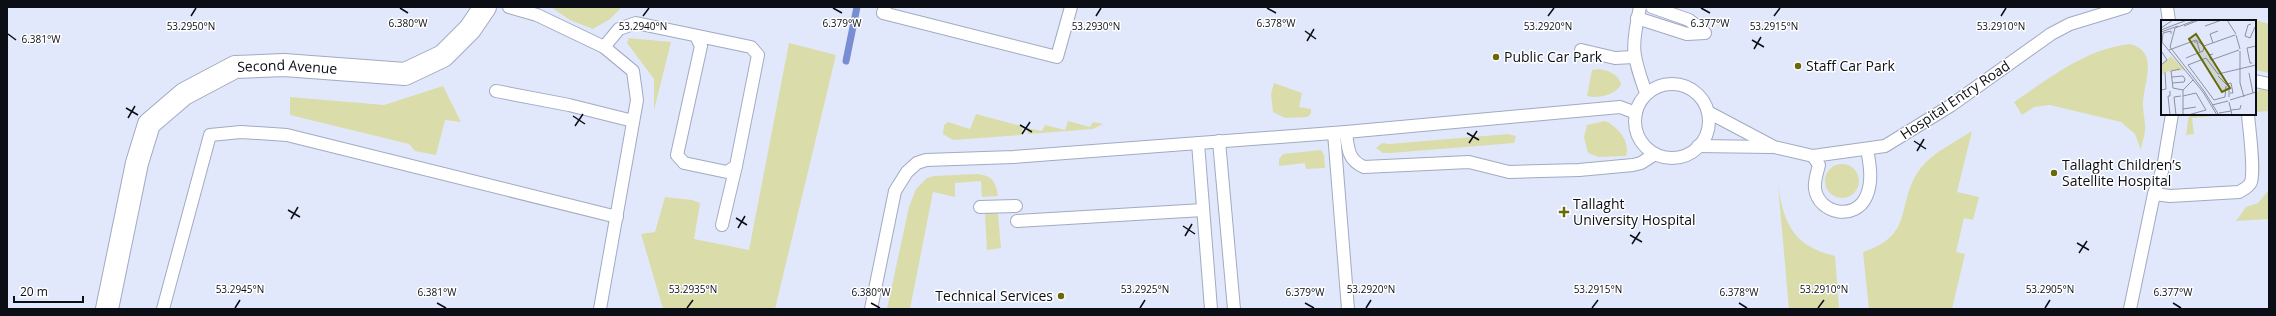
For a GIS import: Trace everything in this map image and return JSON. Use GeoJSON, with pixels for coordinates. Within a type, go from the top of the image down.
{"type":"FeatureCollection","features":[{"type":"Feature","properties":{"kind":"street","name":"Second Avenue"},"geometry":{"type":"LineString","coordinates":[[107,309],[137,163],[150,124],[184,94],[235,67],[284,65],[405,74],[443,56],[470,29],[484,7]]}},
{"type":"Feature","properties":{"kind":"lane"},"geometry":{"type":"LineString","coordinates":[[509,7],[537,15],[604,47],[633,71],[637,100],[600,309]]}},
{"type":"Feature","properties":{"kind":"lane"},"geometry":{"type":"LineString","coordinates":[[885,7],[883,13],[1057,58],[1071,7]]}},
{"type":"Feature","properties":{"kind":"lane"},"geometry":{"type":"LineString","coordinates":[[1646,93],[1634,57],[1633,45],[1639,12],[1687,34],[1705,32],[1689,20],[1652,7]]}},
{"type":"Feature","properties":{"kind":"lane","name":"Hospital Entry Road"},"geometry":{"type":"LineString","coordinates":[[1698,146],[1774,147],[1814,156],[1885,146],[1950,106],[2045,38],[2094,11],[2126,7]]}},
{"type":"Feature","properties":{"kind":"lane"},"geometry":{"type":"LineString","coordinates":[[2167,7],[2169,20]]}},
{"type":"Feature","properties":{"kind":"lane"},"geometry":{"type":"LineString","coordinates":[[604,47],[619,29],[636,23],[752,47],[758,55],[736,166],[722,225]]}},
{"type":"Feature","properties":{"kind":"lane"},"geometry":{"type":"LineString","coordinates":[[696,36],[701,46],[677,155],[684,163],[727,172],[736,166]]}},
{"type":"Feature","properties":{"kind":"lane"},"geometry":{"type":"LineString","coordinates":[[1581,50],[1616,58],[1634,57]]}},
{"type":"Feature","properties":{"kind":"lane"},"geometry":{"type":"LineString","coordinates":[[2256,81],[2269,84]]}},
{"type":"Feature","properties":{"kind":"lane"},"geometry":{"type":"LineString","coordinates":[[1670,83],[1682,85],[1694,91],[1703,100],[1708,112],[1709,125],[1705,137],[1689,154],[1678,157],[1666,157],[1655,154],[1646,147],[1639,138],[1635,127],[1636,113],[1639,103],[1646,93],[1658,86],[1670,83]]}},
{"type":"Feature","properties":{"kind":"lane"},"geometry":{"type":"LineString","coordinates":[[496,91],[568,105],[633,121]]}},
{"type":"Feature","properties":{"kind":"lane"},"geometry":{"type":"LineString","coordinates":[[871,309],[895,191],[900,180],[917,163],[926,160],[982,158],[1198,143],[1620,108],[1636,113]]}},
{"type":"Feature","properties":{"kind":"lane","name":"Hospital Entry Road"},"geometry":{"type":"LineString","coordinates":[[1708,112],[1774,147]]}},
{"type":"Feature","properties":{"kind":"lane"},"geometry":{"type":"LineString","coordinates":[[2130,309],[2154,194],[2163,168],[2172,115]]}},
{"type":"Feature","properties":{"kind":"lane"},"geometry":{"type":"LineString","coordinates":[[2154,194],[2177,196],[2239,192],[2249,186],[2252,175],[2248,115]]}},
{"type":"Feature","properties":{"kind":"lane"},"geometry":{"type":"LineString","coordinates":[[163,309],[210,135],[241,132],[287,135],[617,217]]}},
{"type":"Feature","properties":{"kind":"lane"},"geometry":{"type":"LineString","coordinates":[[1340,132],[1351,159],[1364,167],[1469,162],[1509,172],[1579,170],[1633,165],[1641,163],[1655,154]]}},
{"type":"Feature","properties":{"kind":"lane"},"geometry":{"type":"LineString","coordinates":[[1340,132],[1348,309]]}},
{"type":"Feature","properties":{"kind":"lane"},"geometry":{"type":"LineString","coordinates":[[1219,141],[1234,309]]}},
{"type":"Feature","properties":{"kind":"lane"},"geometry":{"type":"LineString","coordinates":[[1198,143],[1212,309]]}},
{"type":"Feature","properties":{"kind":"lane"},"geometry":{"type":"LineString","coordinates":[[1814,156],[1819,165],[1815,179],[1816,190],[1820,200],[1837,212],[1846,212],[1854,209],[1866,198],[1870,185],[1871,167],[1867,149]]}},
{"type":"Feature","properties":{"kind":"lane"},"geometry":{"type":"LineString","coordinates":[[980,207],[1016,206]]}},
{"type":"Feature","properties":{"kind":"lane"},"geometry":{"type":"LineString","coordinates":[[1017,221],[1203,210]]}},
{"type":"Feature","properties":{"kind":"green space"},"geometry":{"type":"Polygon","coordinates":[[[551,7],[622,7],[610,19],[593,29],[570,20],[551,7]]]}},
{"type":"Feature","properties":{"kind":"green space"},"geometry":{"type":"Polygon","coordinates":[[[2252,19],[2255,20],[2221,20],[2252,19]]]}},
{"type":"Feature","properties":{"kind":"green space"},"geometry":{"type":"Polygon","coordinates":[[[2256,20],[2269,24],[2269,73],[2256,70],[2256,20]]]}},
{"type":"Feature","properties":{"kind":"green space"},"geometry":{"type":"Polygon","coordinates":[[[629,38],[671,42],[654,110],[654,79],[627,43],[629,38]]]}},
{"type":"Feature","properties":{"kind":"green space"},"geometry":{"type":"Polygon","coordinates":[[[789,43],[836,55],[775,309],[663,309],[641,234],[655,232],[665,197],[692,200],[700,203],[694,239],[749,250],[789,43]]]}},
{"type":"Feature","properties":{"kind":"green space"},"geometry":{"type":"Polygon","coordinates":[[[2130,44],[2139,48],[2145,54],[2148,70],[2143,98],[2145,131],[2141,150],[2135,134],[2121,122],[2050,105],[2034,107],[2022,115],[2014,102],[2055,74],[2083,58],[2114,47],[2130,44]]]}},
{"type":"Feature","properties":{"kind":"green space"},"geometry":{"type":"Polygon","coordinates":[[[1596,69],[1610,72],[1618,78],[1621,85],[1610,94],[1596,97],[1587,96],[1592,70],[1596,69]]]}},
{"type":"Feature","properties":{"kind":"green space"},"geometry":{"type":"Polygon","coordinates":[[[1274,83],[1302,93],[1299,107],[1311,109],[1311,113],[1308,117],[1285,118],[1273,112],[1271,94],[1274,83]]]}},
{"type":"Feature","properties":{"kind":"green space"},"geometry":{"type":"Polygon","coordinates":[[[443,86],[461,122],[445,120],[436,155],[415,151],[409,144],[290,115],[290,97],[384,105],[443,86]]]}},
{"type":"Feature","properties":{"kind":"green space"},"geometry":{"type":"Polygon","coordinates":[[[2260,89],[2269,91],[2269,111],[2257,112],[2256,93],[2260,89]]]}},
{"type":"Feature","properties":{"kind":"green space"},"geometry":{"type":"Polygon","coordinates":[[[976,114],[1022,126],[1023,133],[1021,135],[953,140],[943,134],[944,125],[948,122],[970,129],[976,114]]]}},
{"type":"Feature","properties":{"kind":"green space"},"geometry":{"type":"Polygon","coordinates":[[[2189,115],[2226,115],[2192,118],[2194,134],[2186,135],[2189,115]]]}},
{"type":"Feature","properties":{"kind":"green space"},"geometry":{"type":"Polygon","coordinates":[[[1068,121],[1090,127],[1093,122],[1103,124],[1093,129],[1028,134],[1027,128],[1042,131],[1045,125],[1065,130],[1068,121]]]}},
{"type":"Feature","properties":{"kind":"green space"},"geometry":{"type":"Polygon","coordinates":[[[1605,121],[1610,123],[1625,140],[1627,145],[1626,156],[1599,157],[1588,153],[1584,137],[1587,125],[1605,121]]]}},
{"type":"Feature","properties":{"kind":"green space"},"geometry":{"type":"Polygon","coordinates":[[[1972,131],[1957,192],[1979,197],[1973,220],[1964,218],[1956,252],[1965,254],[1952,309],[1869,309],[1863,252],[1880,245],[1891,237],[1898,227],[1913,182],[1925,163],[1944,148],[1972,131]]]}},
{"type":"Feature","properties":{"kind":"green space"},"geometry":{"type":"Polygon","coordinates":[[[1508,134],[1516,136],[1514,143],[1391,153],[1383,153],[1376,148],[1382,143],[1389,144],[1508,134]]]}},
{"type":"Feature","properties":{"kind":"green space"},"geometry":{"type":"Polygon","coordinates":[[[1321,150],[1324,155],[1325,168],[1306,169],[1305,163],[1279,166],[1279,159],[1283,154],[1321,150]]]}},
{"type":"Feature","properties":{"kind":"green space"},"geometry":{"type":"Polygon","coordinates":[[[1839,164],[1845,164],[1849,165],[1856,171],[1859,181],[1858,188],[1852,195],[1845,198],[1839,198],[1835,197],[1828,191],[1825,184],[1825,178],[1826,174],[1832,167],[1839,164]]]}},
{"type":"Feature","properties":{"kind":"green space"},"geometry":{"type":"Polygon","coordinates":[[[977,174],[986,176],[992,180],[996,187],[998,196],[982,197],[981,181],[955,183],[955,197],[933,192],[910,309],[887,309],[909,207],[916,189],[927,178],[934,176],[977,174]]]}},
{"type":"Feature","properties":{"kind":"green space"},"geometry":{"type":"Polygon","coordinates":[[[1778,185],[1784,212],[1793,232],[1810,246],[1821,252],[1835,256],[1839,309],[1789,309],[1778,185]]]}},
{"type":"Feature","properties":{"kind":"green space"},"geometry":{"type":"Polygon","coordinates":[[[2269,190],[2269,219],[2236,221],[2246,207],[2258,203],[2269,190]]]}},
{"type":"Feature","properties":{"kind":"green space"},"geometry":{"type":"Polygon","coordinates":[[[987,212],[998,214],[1001,248],[987,250],[985,215],[987,212]]]}},
{"type":"Feature","properties":{"kind":"waterway"},"geometry":{"type":"LineString","coordinates":[[846,61],[857,7]]}},
{"type":"Feature","properties":{"kind":"place","name":"Public Car Park"},"geometry":{"type":"Point","coordinates":[1496,57]}},
{"type":"Feature","properties":{"kind":"place","name":"Staff Car Park"},"geometry":{"type":"Point","coordinates":[1798,66]}},
{"type":"Feature","properties":{"kind":"place","name":"Tallaght Children’s Satellite Hospital"},"geometry":{"type":"Point","coordinates":[2054,173]}},
{"type":"Feature","properties":{"kind":"place","name":"Tallaght University Hospital"},"geometry":{"type":"Point","coordinates":[1564,212]}},
{"type":"Feature","properties":{"kind":"place","name":"Technical Services"},"geometry":{"type":"Point","coordinates":[1061,296]}}]}
